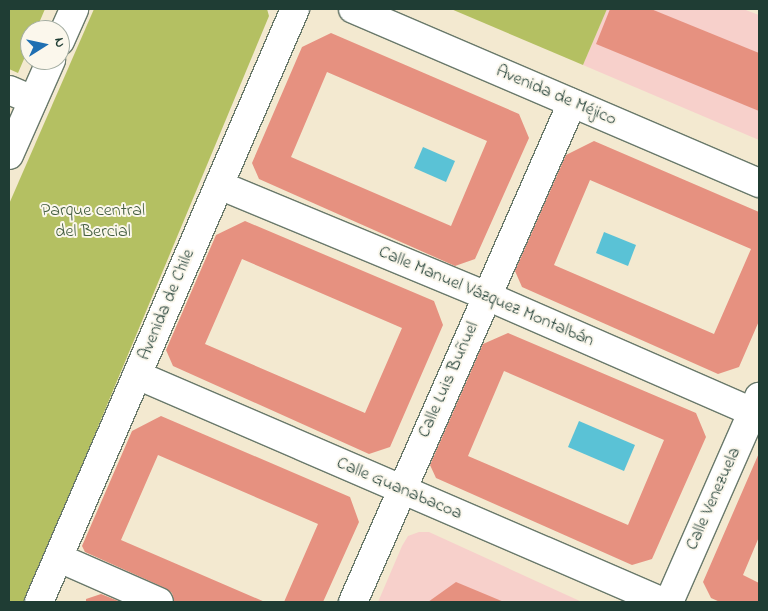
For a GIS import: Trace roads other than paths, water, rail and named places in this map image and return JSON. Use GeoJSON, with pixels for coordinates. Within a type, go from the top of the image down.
{"type":"FeatureCollection","features":[{"type":"Feature","properties":{"kind":"street","name":"Avenida de Chile"},"geometry":{"type":"LineString","coordinates":[[39,602],[295,9]]}},
{"type":"Feature","properties":{"kind":"street","name":"Avenida de Méjico"},"geometry":{"type":"LineString","coordinates":[[353,9],[759,183]]}},
{"type":"Feature","properties":{"kind":"street"},"geometry":{"type":"LineString","coordinates":[[9,156],[47,70]]}},
{"type":"Feature","properties":{"kind":"street"},"geometry":{"type":"LineString","coordinates":[[9,90],[34,100]]}},
{"type":"Feature","properties":{"kind":"street","name":"Calle Luis Buñuel"},"geometry":{"type":"LineString","coordinates":[[353,602],[400,490],[572,103]]}},
{"type":"Feature","properties":{"kind":"street","name":"Calle Manuel Vázquez Montalbán"},"geometry":{"type":"LineString","coordinates":[[219,185],[757,408]]}},
{"type":"Feature","properties":{"kind":"street","name":"Calle Guanabacoa"},"geometry":{"type":"LineString","coordinates":[[137,375],[663,602]]}},
{"type":"Feature","properties":{"kind":"street","name":"Calle Venezuela"},"geometry":{"type":"LineString","coordinates":[[669,602],[757,408]]}},
{"type":"Feature","properties":{"kind":"street"},"geometry":{"type":"LineString","coordinates":[[59,558],[159,602]]}},
{"type":"Feature","properties":{"kind":"water"},"geometry":{"type":"Polygon","coordinates":[[[423,147],[455,161],[446,182],[414,168],[423,147]]]}},
{"type":"Feature","properties":{"kind":"water"},"geometry":{"type":"Polygon","coordinates":[[[604,232],[636,245],[628,266],[596,253],[604,232]]]}},
{"type":"Feature","properties":{"kind":"water"},"geometry":{"type":"Polygon","coordinates":[[[579,421],[635,445],[624,471],[568,447],[579,421]]]}},
{"type":"Feature","properties":{"kind":"park label","name":"Parque central del Bercial"},"geometry":{"type":"Point","coordinates":[93,222]}}]}
